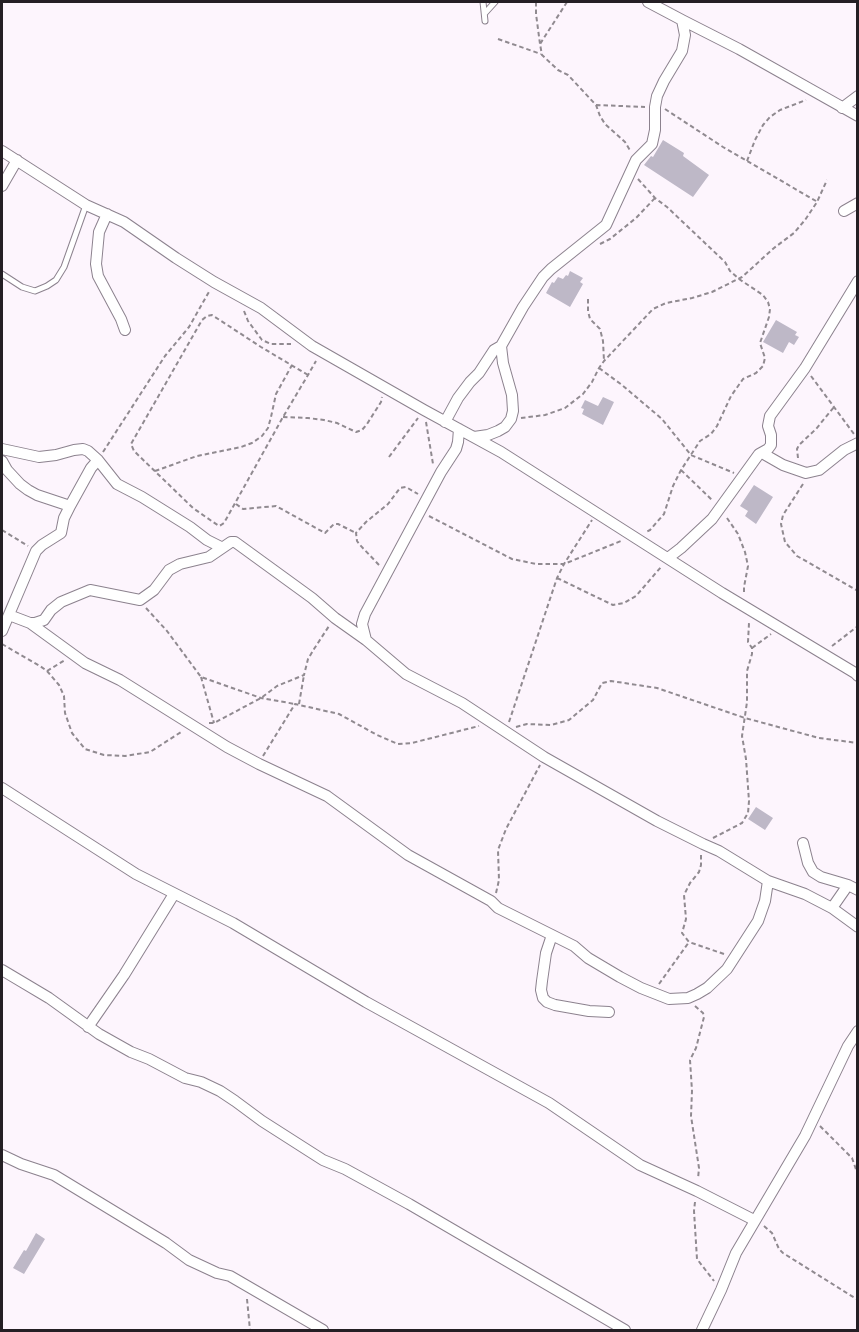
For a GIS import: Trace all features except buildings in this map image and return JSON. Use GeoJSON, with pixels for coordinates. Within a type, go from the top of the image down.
{"type":"FeatureCollection","features":[{"type":"Feature","properties":{"kind":"street"},"geometry":{"type":"LineString","coordinates":[[648,2],[739,49],[858,116]]}},
{"type":"Feature","properties":{"kind":"street"},"geometry":{"type":"LineString","coordinates":[[670,13],[676,2]]}},
{"type":"Feature","properties":{"kind":"street"},"geometry":{"type":"LineString","coordinates":[[445,422],[458,398],[494,350],[501,346],[543,277],[609,222],[634,165],[652,144],[657,96],[684,43],[682,20]]}},
{"type":"Feature","properties":{"kind":"street"},"geometry":{"type":"LineString","coordinates":[[842,108],[858,96]]}},
{"type":"Feature","properties":{"kind":"street"},"geometry":{"type":"LineString","coordinates":[[2,151],[86,205],[132,226],[176,258],[261,308],[317,348],[501,452],[749,610],[857,673]]}},
{"type":"Feature","properties":{"kind":"street"},"geometry":{"type":"LineString","coordinates":[[2,186],[17,160]]}},
{"type":"Feature","properties":{"kind":"street"},"geometry":{"type":"LineString","coordinates":[[844,211],[858,203]]}},
{"type":"Feature","properties":{"kind":"street"},"geometry":{"type":"LineString","coordinates":[[106,214],[99,232],[96,264],[98,276],[125,330]]}},
{"type":"Feature","properties":{"kind":"street"},"geometry":{"type":"LineString","coordinates":[[668,558],[681,548],[720,508],[759,454],[768,449],[772,440],[768,426],[770,416],[805,368],[858,282]]}},
{"type":"Feature","properties":{"kind":"street"},"geometry":{"type":"LineString","coordinates":[[474,437],[498,431],[505,427],[511,419],[512,395],[502,363],[501,346]]}},
{"type":"Feature","properties":{"kind":"street"},"geometry":{"type":"LineString","coordinates":[[366,640],[363,621],[427,498],[456,449],[459,429]]}},
{"type":"Feature","properties":{"kind":"street"},"geometry":{"type":"LineString","coordinates":[[762,453],[803,473],[819,470],[858,441]]}},
{"type":"Feature","properties":{"kind":"street"},"geometry":{"type":"LineString","coordinates":[[2,449],[39,457],[83,449],[88,451],[117,484],[142,497],[221,547]]}},
{"type":"Feature","properties":{"kind":"street"},"geometry":{"type":"LineString","coordinates":[[2,631],[36,551],[62,533],[64,518],[91,468],[98,460]]}},
{"type":"Feature","properties":{"kind":"street"},"geometry":{"type":"LineString","coordinates":[[2,461],[7,470],[28,490],[70,506]]}},
{"type":"Feature","properties":{"kind":"street"},"geometry":{"type":"LineString","coordinates":[[30,623],[44,620],[61,602],[90,590],[140,600],[154,590],[169,570],[180,564],[209,557],[221,547],[235,542],[312,598],[406,674],[462,703],[544,757],[657,821],[726,855],[768,881],[805,894],[832,908],[858,927]]}},
{"type":"Feature","properties":{"kind":"street"},"geometry":{"type":"LineString","coordinates":[[9,615],[30,623],[72,655],[120,680],[215,739],[259,764],[327,796],[408,855],[491,901],[506,912],[574,946],[588,958],[620,977],[669,999],[688,998],[707,988],[719,978],[750,934],[762,911],[768,881]]}},
{"type":"Feature","properties":{"kind":"street"},"geometry":{"type":"LineString","coordinates":[[347,627],[363,621]]}},
{"type":"Feature","properties":{"kind":"street"},"geometry":{"type":"LineString","coordinates":[[2,788],[136,874],[233,923],[366,1002],[549,1103],[640,1165],[754,1220]]}},
{"type":"Feature","properties":{"kind":"street"},"geometry":{"type":"LineString","coordinates":[[803,843],[813,872],[820,877],[853,888],[832,908]]}},
{"type":"Feature","properties":{"kind":"street"},"geometry":{"type":"LineString","coordinates":[[88,1026],[124,975],[174,894]]}},
{"type":"Feature","properties":{"kind":"street"},"geometry":{"type":"LineString","coordinates":[[552,934],[543,972],[541,990],[543,998],[555,1005],[589,1011],[609,1011]]}},
{"type":"Feature","properties":{"kind":"street"},"geometry":{"type":"LineString","coordinates":[[2,970],[49,998],[99,1034],[185,1078],[201,1082],[220,1091],[323,1160],[345,1169],[409,1204],[625,1330]]}},
{"type":"Feature","properties":{"kind":"street"},"geometry":{"type":"LineString","coordinates":[[702,1330],[736,1253],[813,1119],[858,1031]]}},
{"type":"Feature","properties":{"kind":"street"},"geometry":{"type":"LineString","coordinates":[[2,1155],[54,1175],[166,1243],[189,1260],[217,1273],[230,1276],[323,1330]]}},
{"type":"Feature","properties":{"kind":"lane"},"geometry":{"type":"LineString","coordinates":[[483,2],[485,21]]}},
{"type":"Feature","properties":{"kind":"lane"},"geometry":{"type":"LineString","coordinates":[[485,13],[495,2]]}},
{"type":"Feature","properties":{"kind":"lane"},"geometry":{"type":"LineString","coordinates":[[2,274],[22,287],[35,291],[56,280],[64,267],[86,205]]}},
{"type":"Feature","properties":{"kind":"path"},"geometry":{"type":"LineString","coordinates":[[536,2],[542,55]]}},
{"type":"Feature","properties":{"kind":"path"},"geometry":{"type":"LineString","coordinates":[[540,44],[567,2]]}},
{"type":"Feature","properties":{"kind":"path"},"geometry":{"type":"LineString","coordinates":[[421,512],[512,559],[536,564],[564,564],[650,530],[664,514],[673,486],[700,441],[711,434],[717,426],[731,396],[743,379],[761,369],[765,358],[760,343],[770,309],[763,295],[730,271],[725,262],[655,198],[634,165],[625,142],[606,124],[596,105],[568,75],[558,70],[542,55],[498,39]]}},
{"type":"Feature","properties":{"kind":"path"},"geometry":{"type":"LineString","coordinates":[[747,161],[754,140],[770,117],[780,110],[820,94]]}},
{"type":"Feature","properties":{"kind":"path"},"geometry":{"type":"LineString","coordinates":[[596,105],[664,109],[817,202]]}},
{"type":"Feature","properties":{"kind":"path"},"geometry":{"type":"LineString","coordinates":[[511,419],[545,415],[565,408],[583,394],[604,361],[653,309],[666,303],[712,292],[739,279],[794,233],[806,220],[827,180]]}},
{"type":"Feature","properties":{"kind":"path"},"geometry":{"type":"LineString","coordinates":[[576,249],[587,249],[610,239],[636,218],[655,198]]}},
{"type":"Feature","properties":{"kind":"path"},"geometry":{"type":"LineString","coordinates":[[98,460],[165,356],[189,327],[214,282]]}},
{"type":"Feature","properties":{"kind":"path"},"geometry":{"type":"LineString","coordinates":[[241,297],[248,321],[262,340],[271,344],[317,348],[309,375],[224,523],[219,526],[193,508],[134,451],[130,444],[202,320],[207,316],[212,315],[309,375]]}},
{"type":"Feature","properties":{"kind":"path"},"geometry":{"type":"LineString","coordinates":[[588,299],[590,319],[600,329],[604,361]]}},
{"type":"Feature","properties":{"kind":"path"},"geometry":{"type":"LineString","coordinates":[[154,471],[197,456],[241,447],[262,436],[268,428],[276,393],[292,365]]}},
{"type":"Feature","properties":{"kind":"path"},"geometry":{"type":"LineString","coordinates":[[599,368],[662,419],[691,455],[742,476]]}},
{"type":"Feature","properties":{"kind":"path"},"geometry":{"type":"LineString","coordinates":[[805,368],[858,441]]}},
{"type":"Feature","properties":{"kind":"path"},"geometry":{"type":"LineString","coordinates":[[283,417],[324,420],[356,432],[367,424],[381,402],[382,385]]}},
{"type":"Feature","properties":{"kind":"path"},"geometry":{"type":"LineString","coordinates":[[834,407],[797,449],[803,473],[803,484],[783,515],[782,534],[785,542],[797,556],[858,591]]}},
{"type":"Feature","properties":{"kind":"path"},"geometry":{"type":"LineString","coordinates":[[389,457],[424,410]]}},
{"type":"Feature","properties":{"kind":"path"},"geometry":{"type":"LineString","coordinates":[[424,410],[436,482]]}},
{"type":"Feature","properties":{"kind":"path"},"geometry":{"type":"LineString","coordinates":[[681,470],[720,508],[738,534],[746,552],[748,566],[744,591],[749,610],[748,642],[752,648],[752,654],[747,670],[742,736],[749,801],[747,813],[742,823],[703,844],[700,849],[699,872],[684,895],[686,922],[682,933],[689,942],[735,957]]}},
{"type":"Feature","properties":{"kind":"path"},"geometry":{"type":"LineString","coordinates":[[387,573],[357,541],[357,533],[366,522],[388,504],[400,488],[406,487],[427,498]]}},
{"type":"Feature","properties":{"kind":"path"},"geometry":{"type":"LineString","coordinates":[[235,504],[243,509],[276,506],[325,533],[334,524],[357,533]]}},
{"type":"Feature","properties":{"kind":"path"},"geometry":{"type":"LineString","coordinates":[[506,731],[557,578],[596,513]]}},
{"type":"Feature","properties":{"kind":"path"},"geometry":{"type":"LineString","coordinates":[[2,530],[36,551]]}},
{"type":"Feature","properties":{"kind":"path"},"geometry":{"type":"LineString","coordinates":[[557,578],[613,605],[624,603],[636,596],[668,558]]}},
{"type":"Feature","properties":{"kind":"path"},"geometry":{"type":"LineString","coordinates":[[140,600],[201,676],[214,723]]}},
{"type":"Feature","properties":{"kind":"path"},"geometry":{"type":"LineString","coordinates":[[259,764],[297,704],[304,675],[314,649],[335,618]]}},
{"type":"Feature","properties":{"kind":"path"},"geometry":{"type":"LineString","coordinates":[[822,654],[858,626]]}},
{"type":"Feature","properties":{"kind":"path"},"geometry":{"type":"LineString","coordinates":[[752,648],[779,628]]}},
{"type":"Feature","properties":{"kind":"path"},"geometry":{"type":"LineString","coordinates":[[2,644],[47,671],[59,685],[64,696],[65,712],[72,733],[85,749],[104,755],[125,756],[150,752],[193,724],[214,723],[261,698],[277,686],[304,675]]}},
{"type":"Feature","properties":{"kind":"path"},"geometry":{"type":"LineString","coordinates":[[47,671],[72,655]]}},
{"type":"Feature","properties":{"kind":"path"},"geometry":{"type":"LineString","coordinates":[[201,676],[261,698],[339,714],[398,744],[412,743],[494,723]]}},
{"type":"Feature","properties":{"kind":"path"},"geometry":{"type":"LineString","coordinates":[[506,731],[527,724],[551,725],[569,720],[593,700],[602,683],[611,681],[657,688],[745,718],[819,738],[858,743]]}},
{"type":"Feature","properties":{"kind":"path"},"geometry":{"type":"LineString","coordinates":[[491,901],[496,893],[499,880],[498,850],[506,829],[544,757]]}},
{"type":"Feature","properties":{"kind":"path"},"geometry":{"type":"LineString","coordinates":[[653,993],[689,942]]}},
{"type":"Feature","properties":{"kind":"path"},"geometry":{"type":"LineString","coordinates":[[688,998],[703,1013],[704,1017],[696,1048],[690,1060],[691,1116],[699,1168],[694,1211],[697,1259],[721,1290]]}},
{"type":"Feature","properties":{"kind":"path"},"geometry":{"type":"LineString","coordinates":[[813,1119],[852,1158],[858,1175]]}},
{"type":"Feature","properties":{"kind":"path"},"geometry":{"type":"LineString","coordinates":[[754,1220],[768,1228],[783,1253],[858,1300]]}},
{"type":"Feature","properties":{"kind":"path"},"geometry":{"type":"LineString","coordinates":[[245,1284],[250,1330]]}}]}
